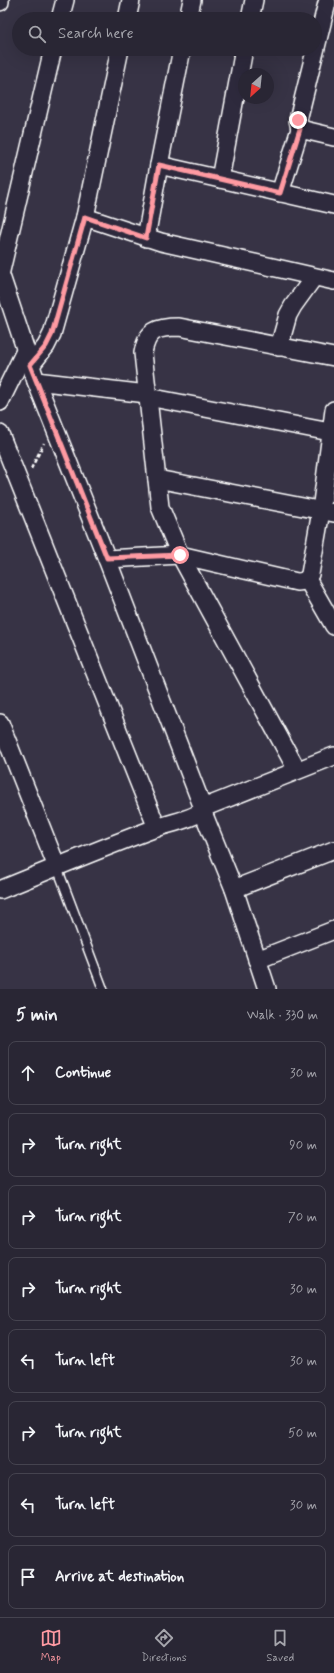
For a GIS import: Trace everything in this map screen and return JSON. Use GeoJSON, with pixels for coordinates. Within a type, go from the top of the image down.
{"type":"FeatureCollection","features":[{"type":"Feature","properties":{"kind":"street"},"geometry":{"type":"LineString","coordinates":[[62,12],[65,0]]}},
{"type":"Feature","properties":{"kind":"street"},"geometry":{"type":"LineString","coordinates":[[128,12],[131,0]]}},
{"type":"Feature","properties":{"kind":"street"},"geometry":{"type":"LineString","coordinates":[[189,12],[192,0]]}},
{"type":"Feature","properties":{"kind":"street"},"geometry":{"type":"LineString","coordinates":[[251,12],[254,0]]}},
{"type":"Feature","properties":{"kind":"street"},"geometry":{"type":"LineString","coordinates":[[322,23],[327,3]]}},
{"type":"Feature","properties":{"kind":"street"},"geometry":{"type":"LineString","coordinates":[[51,56],[0,274],[36,381],[107,558],[202,809],[234,889],[267,989]]}},
{"type":"Feature","properties":{"kind":"street"},"geometry":{"type":"LineString","coordinates":[[0,402],[28,358],[46,346],[52,334],[85,217],[119,56]]}},
{"type":"Feature","properties":{"kind":"street"},"geometry":{"type":"LineString","coordinates":[[146,238],[181,56]]}},
{"type":"Feature","properties":{"kind":"street"},"geometry":{"type":"LineString","coordinates":[[220,179],[243,56]]}},
{"type":"Feature","properties":{"kind":"street"},"geometry":{"type":"LineString","coordinates":[[280,193],[300,129],[298,120],[314,56]]}},
{"type":"Feature","properties":{"kind":"street"},"geometry":{"type":"LineString","coordinates":[[300,129],[334,137]]}},
{"type":"Feature","properties":{"kind":"street"},"geometry":{"type":"LineString","coordinates":[[159,165],[334,205]]}},
{"type":"Feature","properties":{"kind":"street"},"geometry":{"type":"LineString","coordinates":[[85,217],[146,238],[173,245],[334,281]]}},
{"type":"Feature","properties":{"kind":"street"},"geometry":{"type":"LineString","coordinates":[[279,347],[290,311],[314,277]]}},
{"type":"Feature","properties":{"kind":"street"},"geometry":{"type":"LineString","coordinates":[[297,770],[180,555],[160,507],[143,353],[148,336],[156,330],[164,327],[179,327],[334,358]]}},
{"type":"Feature","properties":{"kind":"street"},"geometry":{"type":"LineString","coordinates":[[36,381],[148,396],[330,432]]}},
{"type":"Feature","properties":{"kind":"street"},"geometry":{"type":"LineString","coordinates":[[107,558],[180,555],[297,582],[302,582],[307,579],[310,574],[328,512],[330,432],[334,410]]}},
{"type":"Feature","properties":{"kind":"street"},"geometry":{"type":"LineString","coordinates":[[0,434],[157,828]]}},
{"type":"Feature","properties":{"kind":"street"},"geometry":{"type":"LineString","coordinates":[[157,479],[328,512]]}},
{"type":"Feature","properties":{"kind":"street"},"geometry":{"type":"LineString","coordinates":[[307,579],[334,626]]}},
{"type":"Feature","properties":{"kind":"street"},"geometry":{"type":"LineString","coordinates":[[0,723],[57,867]]}},
{"type":"Feature","properties":{"kind":"street"},"geometry":{"type":"LineString","coordinates":[[0,890],[157,828],[196,815],[202,809],[334,756]]}},
{"type":"Feature","properties":{"kind":"street"},"geometry":{"type":"LineString","coordinates":[[234,889],[334,850]]}},
{"type":"Feature","properties":{"kind":"street"},"geometry":{"type":"LineString","coordinates":[[257,960],[334,930]]}},
{"type":"Feature","properties":{"kind":"lane"},"geometry":{"type":"LineString","coordinates":[[57,867],[104,989]]}},
{"type":"Feature","properties":{"kind":"path"},"geometry":{"type":"LineString","coordinates":[[22,488],[54,423]]}},
{"type":"Feature","properties":{"kind":"route"},"geometry":{"type":"LineString","coordinates":[[180,555],[107,558],[30,365],[46,346],[52,334],[85,217],[146,238],[159,165],[280,193],[300,129],[298,120]]}}]}
